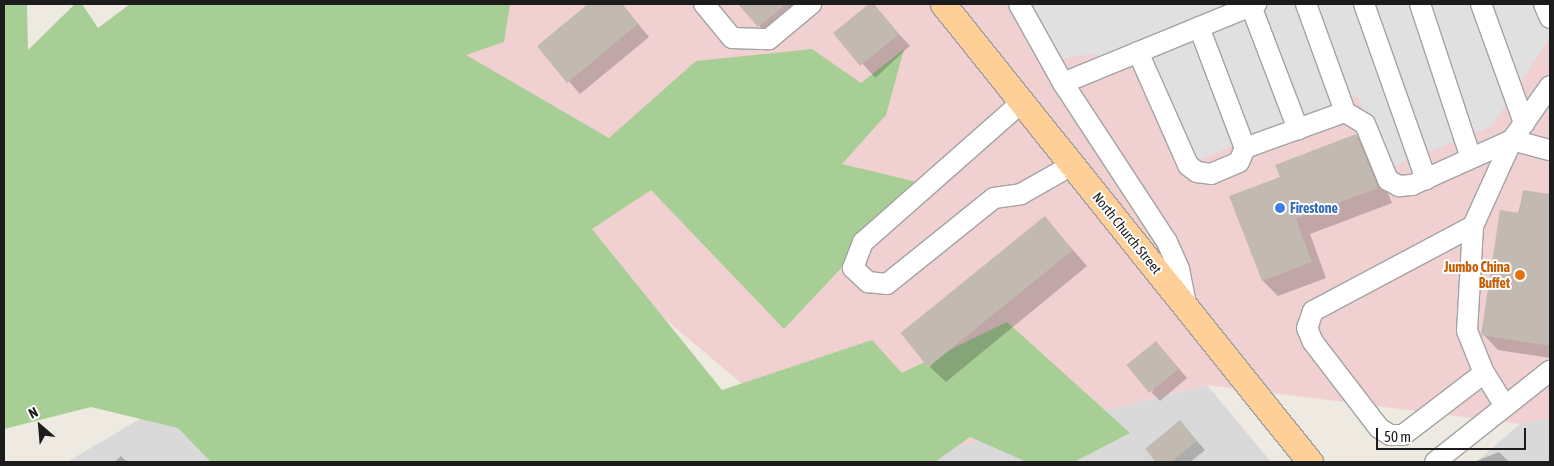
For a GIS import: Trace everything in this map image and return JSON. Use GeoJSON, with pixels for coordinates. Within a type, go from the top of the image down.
{"type":"FeatureCollection","features":[{"type":"Feature","properties":{"kind":"main road","name":"North Church Street"},"geometry":{"type":"LineString","coordinates":[[943,4],[1310,462]]}},
{"type":"Feature","properties":{"kind":"street"},"geometry":{"type":"LineString","coordinates":[[704,4],[732,38],[769,39],[810,4]]}},
{"type":"Feature","properties":{"kind":"street"},"geometry":{"type":"LineString","coordinates":[[1019,4],[1063,83],[1167,242],[1180,269],[1187,309]]}},
{"type":"Feature","properties":{"kind":"street"},"geometry":{"type":"LineString","coordinates":[[1306,4],[1345,112],[1365,124],[1388,180],[1399,186],[1426,179],[1512,140],[1550,150]]}},
{"type":"Feature","properties":{"kind":"street"},"geometry":{"type":"LineString","coordinates":[[1364,4],[1426,179]]}},
{"type":"Feature","properties":{"kind":"street"},"geometry":{"type":"LineString","coordinates":[[1420,4],[1471,158]]}},
{"type":"Feature","properties":{"kind":"street"},"geometry":{"type":"LineString","coordinates":[[1481,4],[1524,123]]}},
{"type":"Feature","properties":{"kind":"street"},"geometry":{"type":"LineString","coordinates":[[1544,4],[1550,18]]}},
{"type":"Feature","properties":{"kind":"street"},"geometry":{"type":"LineString","coordinates":[[1063,83],[1253,5],[1298,129]]}},
{"type":"Feature","properties":{"kind":"street"},"geometry":{"type":"LineString","coordinates":[[1199,27],[1245,148]]}},
{"type":"Feature","properties":{"kind":"street"},"geometry":{"type":"LineString","coordinates":[[1138,52],[1188,165],[1211,174],[1238,162],[1245,148],[1345,112]]}},
{"type":"Feature","properties":{"kind":"street"},"geometry":{"type":"LineString","coordinates":[[1505,406],[1484,373],[1467,331],[1473,226],[1512,140],[1550,86]]}},
{"type":"Feature","properties":{"kind":"street"},"geometry":{"type":"LineString","coordinates":[[1022,102],[863,242],[853,268],[868,282],[887,284],[994,198],[1021,194],[1072,165]]}},
{"type":"Feature","properties":{"kind":"street"},"geometry":{"type":"LineString","coordinates":[[1473,226],[1313,312],[1307,328],[1313,342],[1379,428],[1390,435],[1403,435],[1484,373]]}},
{"type":"Feature","properties":{"kind":"street"},"geometry":{"type":"LineString","coordinates":[[1435,462],[1550,371]]}},
{"type":"Feature","properties":{"kind":"shaded area"},"geometry":{"type":"Polygon","coordinates":[[[195,4],[1550,4],[1550,419],[1520,424],[1207,385],[895,462],[835,462],[451,139],[195,4]]]}},
{"type":"Feature","properties":{"kind":"shaded area"},"geometry":{"type":"Polygon","coordinates":[[[1032,4],[1550,4],[1550,37],[1492,126],[1388,169],[1357,95],[1186,165],[1144,64],[1092,54],[1055,60],[1032,4]]]}},
{"type":"Feature","properties":{"kind":"shaded area"},"geometry":{"type":"Polygon","coordinates":[[[1207,385],[1271,462],[895,462],[1207,385]]]}},
{"type":"Feature","properties":{"kind":"shaded area"},"geometry":{"type":"Polygon","coordinates":[[[174,399],[268,462],[67,462],[174,399]]]}},
{"type":"Feature","properties":{"kind":"shaded area"},"geometry":{"type":"Polygon","coordinates":[[[1550,419],[1550,462],[1476,462],[1520,424],[1550,419]]]}},
{"type":"Feature","properties":{"kind":"green space"},"geometry":{"type":"Polygon","coordinates":[[[4,4],[27,4],[28,50],[75,4],[82,4],[98,28],[130,4],[510,4],[504,42],[466,55],[609,138],[696,61],[812,49],[861,83],[904,49],[886,115],[842,164],[921,183],[784,329],[651,190],[592,229],[722,390],[872,340],[902,373],[1007,322],[1130,433],[1074,462],[1027,462],[970,437],[935,462],[211,462],[178,428],[91,407],[4,429],[4,4]]]}},
{"type":"Feature","properties":{"kind":"building"},"geometry":{"type":"Polygon","coordinates":[[[588,4],[621,4],[638,24],[567,83],[537,46],[588,4]]]}},
{"type":"Feature","properties":{"kind":"building"},"geometry":{"type":"Polygon","coordinates":[[[738,4],[786,4],[758,27],[738,4]]]}},
{"type":"Feature","properties":{"kind":"building"},"geometry":{"type":"Polygon","coordinates":[[[869,4],[874,4],[899,34],[860,66],[833,33],[869,4]]]}},
{"type":"Feature","properties":{"kind":"building","name":"Firestone"},"geometry":{"type":"Polygon","coordinates":[[[1356,134],[1378,188],[1296,219],[1312,262],[1262,281],[1229,196],[1280,177],[1275,165],[1356,134]]]}},
{"type":"Feature","properties":{"kind":"building","name":"Jumbo China Buffet"},"geometry":{"type":"Polygon","coordinates":[[[1523,190],[1550,194],[1550,346],[1481,335],[1500,210],[1519,213],[1523,190]]]}},
{"type":"Feature","properties":{"kind":"building"},"geometry":{"type":"Polygon","coordinates":[[[1045,216],[1073,250],[928,367],[900,333],[1045,216]]]}},
{"type":"Feature","properties":{"kind":"building"},"geometry":{"type":"Polygon","coordinates":[[[1156,341],[1179,369],[1149,393],[1126,365],[1156,341]]]}},
{"type":"Feature","properties":{"kind":"building"},"geometry":{"type":"Polygon","coordinates":[[[1180,420],[1197,441],[1171,462],[1156,462],[1145,449],[1180,420]]]}},
{"type":"Feature","properties":{"kind":"place","name":"Firestone"},"geometry":{"type":"Point","coordinates":[1280,208]}},
{"type":"Feature","properties":{"kind":"place","name":"Jumbo China Buffet"},"geometry":{"type":"Point","coordinates":[1520,275]}}]}
